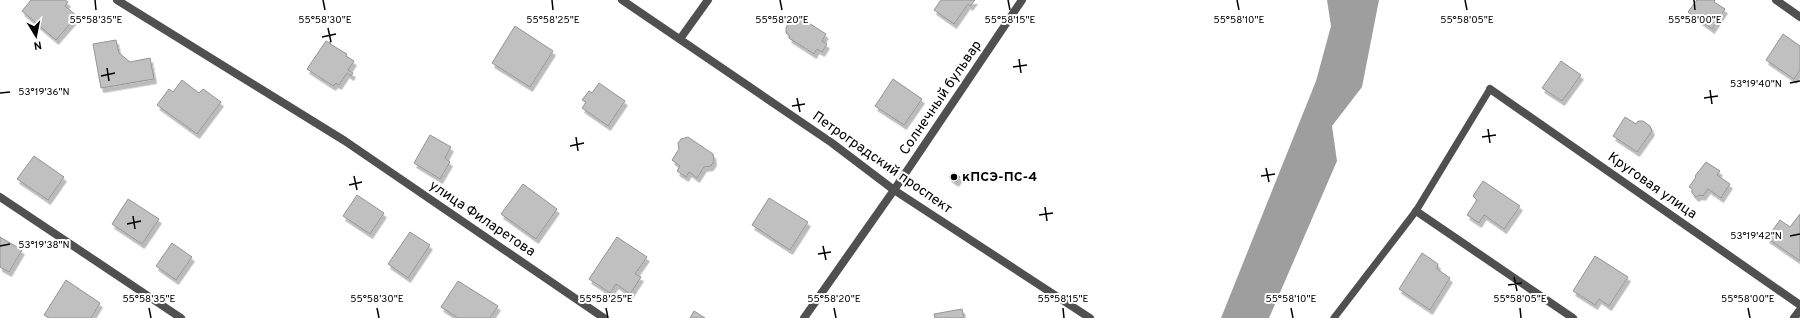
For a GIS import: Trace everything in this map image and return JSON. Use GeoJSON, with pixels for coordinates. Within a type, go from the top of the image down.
{"type":"FeatureCollection","features":[{"type":"Feature","properties":{"kind":"street","name":"улица Филаретова"},"geometry":{"type":"LineString","coordinates":[[117,0],[345,141],[604,318]]}},
{"type":"Feature","properties":{"kind":"street","name":"Петроградский проспект"},"geometry":{"type":"LineString","coordinates":[[622,0],[832,143],[894,190],[1090,318]]}},
{"type":"Feature","properties":{"kind":"street"},"geometry":{"type":"LineString","coordinates":[[680,39],[708,0]]}},
{"type":"Feature","properties":{"kind":"street","name":"Солнечный бульвар"},"geometry":{"type":"LineString","coordinates":[[804,318],[894,190],[1022,0]]}},
{"type":"Feature","properties":{"kind":"street"},"geometry":{"type":"LineString","coordinates":[[1776,0],[1800,17]]}},
{"type":"Feature","properties":{"kind":"street","name":"Круговая улица"},"geometry":{"type":"LineString","coordinates":[[1490,89],[1800,305]]}},
{"type":"Feature","properties":{"kind":"street"},"geometry":{"type":"LineString","coordinates":[[0,197],[181,318]]}},
{"type":"Feature","properties":{"kind":"street"},"geometry":{"type":"LineString","coordinates":[[1416,211],[1574,318]]}},
{"type":"Feature","properties":{"kind":"street"},"geometry":{"type":"LineString","coordinates":[[1794,318],[1800,310]]}},
{"type":"Feature","properties":{"kind":"lane"},"geometry":{"type":"LineString","coordinates":[[1334,318],[1416,211],[1490,89]]}},
{"type":"Feature","properties":{"kind":"shaded area"},"geometry":{"type":"Polygon","coordinates":[[[1327,0],[1379,0],[1362,87],[1332,126],[1337,161],[1269,318],[1221,318],[1316,81],[1331,26],[1327,0]]]}},
{"type":"Feature","properties":{"kind":"building"},"geometry":{"type":"Polygon","coordinates":[[[31,0],[65,0],[68,2],[65,6],[77,16],[56,40],[22,11],[31,0]]]}},
{"type":"Feature","properties":{"kind":"building"},"geometry":{"type":"Polygon","coordinates":[[[941,0],[975,0],[970,6],[968,4],[954,24],[934,10],[941,0]]]}},
{"type":"Feature","properties":{"kind":"building"},"geometry":{"type":"Polygon","coordinates":[[[1697,0],[1715,0],[1714,2],[1725,9],[1712,29],[1688,12],[1697,0]]]}},
{"type":"Feature","properties":{"kind":"building"},"geometry":{"type":"Polygon","coordinates":[[[801,18],[826,34],[822,41],[827,44],[822,52],[817,49],[814,54],[789,38],[790,36],[786,33],[788,24],[793,22],[797,25],[801,18]]]}},
{"type":"Feature","properties":{"kind":"building"},"geometry":{"type":"Polygon","coordinates":[[[515,26],[553,51],[530,87],[492,63],[515,26]]]}},
{"type":"Feature","properties":{"kind":"building"},"geometry":{"type":"Polygon","coordinates":[[[1783,34],[1800,46],[1800,70],[1794,79],[1766,60],[1783,34]]]}},
{"type":"Feature","properties":{"kind":"building"},"geometry":{"type":"Polygon","coordinates":[[[116,40],[119,53],[130,62],[150,58],[154,79],[101,88],[93,44],[116,40]]]}},
{"type":"Feature","properties":{"kind":"building"},"geometry":{"type":"Polygon","coordinates":[[[326,41],[329,43],[330,41],[330,44],[347,54],[346,56],[354,61],[348,70],[353,73],[351,76],[347,73],[339,85],[336,83],[333,86],[307,69],[326,41]]]}},
{"type":"Feature","properties":{"kind":"building"},"geometry":{"type":"Polygon","coordinates":[[[1561,61],[1581,75],[1562,101],[1542,88],[1561,61]]]}},
{"type":"Feature","properties":{"kind":"building"},"geometry":{"type":"Polygon","coordinates":[[[893,79],[922,99],[904,125],[875,106],[893,79]]]}},
{"type":"Feature","properties":{"kind":"building"},"geometry":{"type":"Polygon","coordinates":[[[182,80],[199,93],[203,89],[221,102],[197,134],[157,105],[169,89],[173,92],[182,80]]]}},
{"type":"Feature","properties":{"kind":"building"},"geometry":{"type":"Polygon","coordinates":[[[599,83],[625,101],[608,126],[582,108],[586,102],[582,100],[589,91],[592,93],[599,83]]]}},
{"type":"Feature","properties":{"kind":"building"},"geometry":{"type":"Polygon","coordinates":[[[1625,117],[1636,124],[1638,121],[1643,121],[1650,126],[1652,131],[1637,152],[1613,136],[1625,117]]]}},
{"type":"Feature","properties":{"kind":"building"},"geometry":{"type":"Polygon","coordinates":[[[430,135],[451,147],[445,158],[450,162],[440,179],[414,163],[430,135]]]}},
{"type":"Feature","properties":{"kind":"building"},"geometry":{"type":"Polygon","coordinates":[[[688,137],[713,154],[714,161],[711,166],[704,167],[697,178],[689,172],[686,177],[677,171],[680,166],[672,160],[679,149],[678,143],[681,139],[688,137]]]}},
{"type":"Feature","properties":{"kind":"building"},"geometry":{"type":"Polygon","coordinates":[[[34,156],[64,177],[48,200],[17,179],[34,156]]]}},
{"type":"Feature","properties":{"kind":"building"},"geometry":{"type":"Polygon","coordinates":[[[1706,162],[1720,171],[1717,175],[1730,184],[1721,198],[1708,189],[1703,196],[1700,195],[1696,197],[1692,193],[1692,189],[1689,187],[1696,177],[1695,176],[1706,162]]]}},
{"type":"Feature","properties":{"kind":"building","name":"кПСЭ-ПС-4"},"geometry":{"type":"Polygon","coordinates":[[[953,172],[960,177],[956,182],[949,177],[953,172]]]}},
{"type":"Feature","properties":{"kind":"building"},"geometry":{"type":"Polygon","coordinates":[[[1483,181],[1520,206],[1504,229],[1484,215],[1479,223],[1467,215],[1477,200],[1473,196],[1483,181]]]}},
{"type":"Feature","properties":{"kind":"building"},"geometry":{"type":"Polygon","coordinates":[[[523,184],[557,209],[536,239],[501,214],[523,184]]]}},
{"type":"Feature","properties":{"kind":"building"},"geometry":{"type":"Polygon","coordinates":[[[357,195],[384,213],[370,234],[343,216],[357,195]]]}},
{"type":"Feature","properties":{"kind":"building"},"geometry":{"type":"Polygon","coordinates":[[[769,198],[808,222],[790,250],[752,225],[769,198]]]}},
{"type":"Feature","properties":{"kind":"building"},"geometry":{"type":"Polygon","coordinates":[[[128,199],[159,219],[142,244],[112,224],[128,199]]]}},
{"type":"Feature","properties":{"kind":"building"},"geometry":{"type":"Polygon","coordinates":[[[1800,214],[1800,261],[1767,238],[1780,220],[1790,227],[1800,214]]]}},
{"type":"Feature","properties":{"kind":"building"},"geometry":{"type":"Polygon","coordinates":[[[410,232],[430,245],[408,278],[388,264],[410,232]]]}},
{"type":"Feature","properties":{"kind":"building"},"geometry":{"type":"Polygon","coordinates":[[[0,237],[22,250],[9,272],[0,267],[0,237]]]}},
{"type":"Feature","properties":{"kind":"building"},"geometry":{"type":"Polygon","coordinates":[[[617,237],[647,257],[635,274],[641,277],[630,294],[616,284],[610,293],[589,279],[617,237]]]}},
{"type":"Feature","properties":{"kind":"building"},"geometry":{"type":"Polygon","coordinates":[[[172,243],[192,257],[176,280],[156,266],[172,243]]]}},
{"type":"Feature","properties":{"kind":"building"},"geometry":{"type":"Polygon","coordinates":[[[1422,253],[1438,264],[1437,269],[1450,278],[1430,310],[1399,289],[1422,253]]]}},
{"type":"Feature","properties":{"kind":"building"},"geometry":{"type":"Polygon","coordinates":[[[1595,256],[1628,277],[1609,306],[1599,299],[1595,305],[1573,291],[1595,256]]]}},
{"type":"Feature","properties":{"kind":"building"},"geometry":{"type":"Polygon","coordinates":[[[66,280],[100,303],[91,318],[49,318],[44,315],[66,280]]]}},
{"type":"Feature","properties":{"kind":"building"},"geometry":{"type":"Polygon","coordinates":[[[458,281],[498,306],[490,318],[458,318],[441,307],[458,281]]]}},
{"type":"Feature","properties":{"kind":"building"},"geometry":{"type":"Polygon","coordinates":[[[962,309],[964,318],[935,318],[934,314],[962,309]]]}},
{"type":"Feature","properties":{"kind":"building"},"geometry":{"type":"Polygon","coordinates":[[[694,311],[705,318],[690,318],[694,311]]]}},
{"type":"Feature","properties":{"kind":"place","name":"кПСЭ-ПС-4"},"geometry":{"type":"Point","coordinates":[954,177]}}]}
